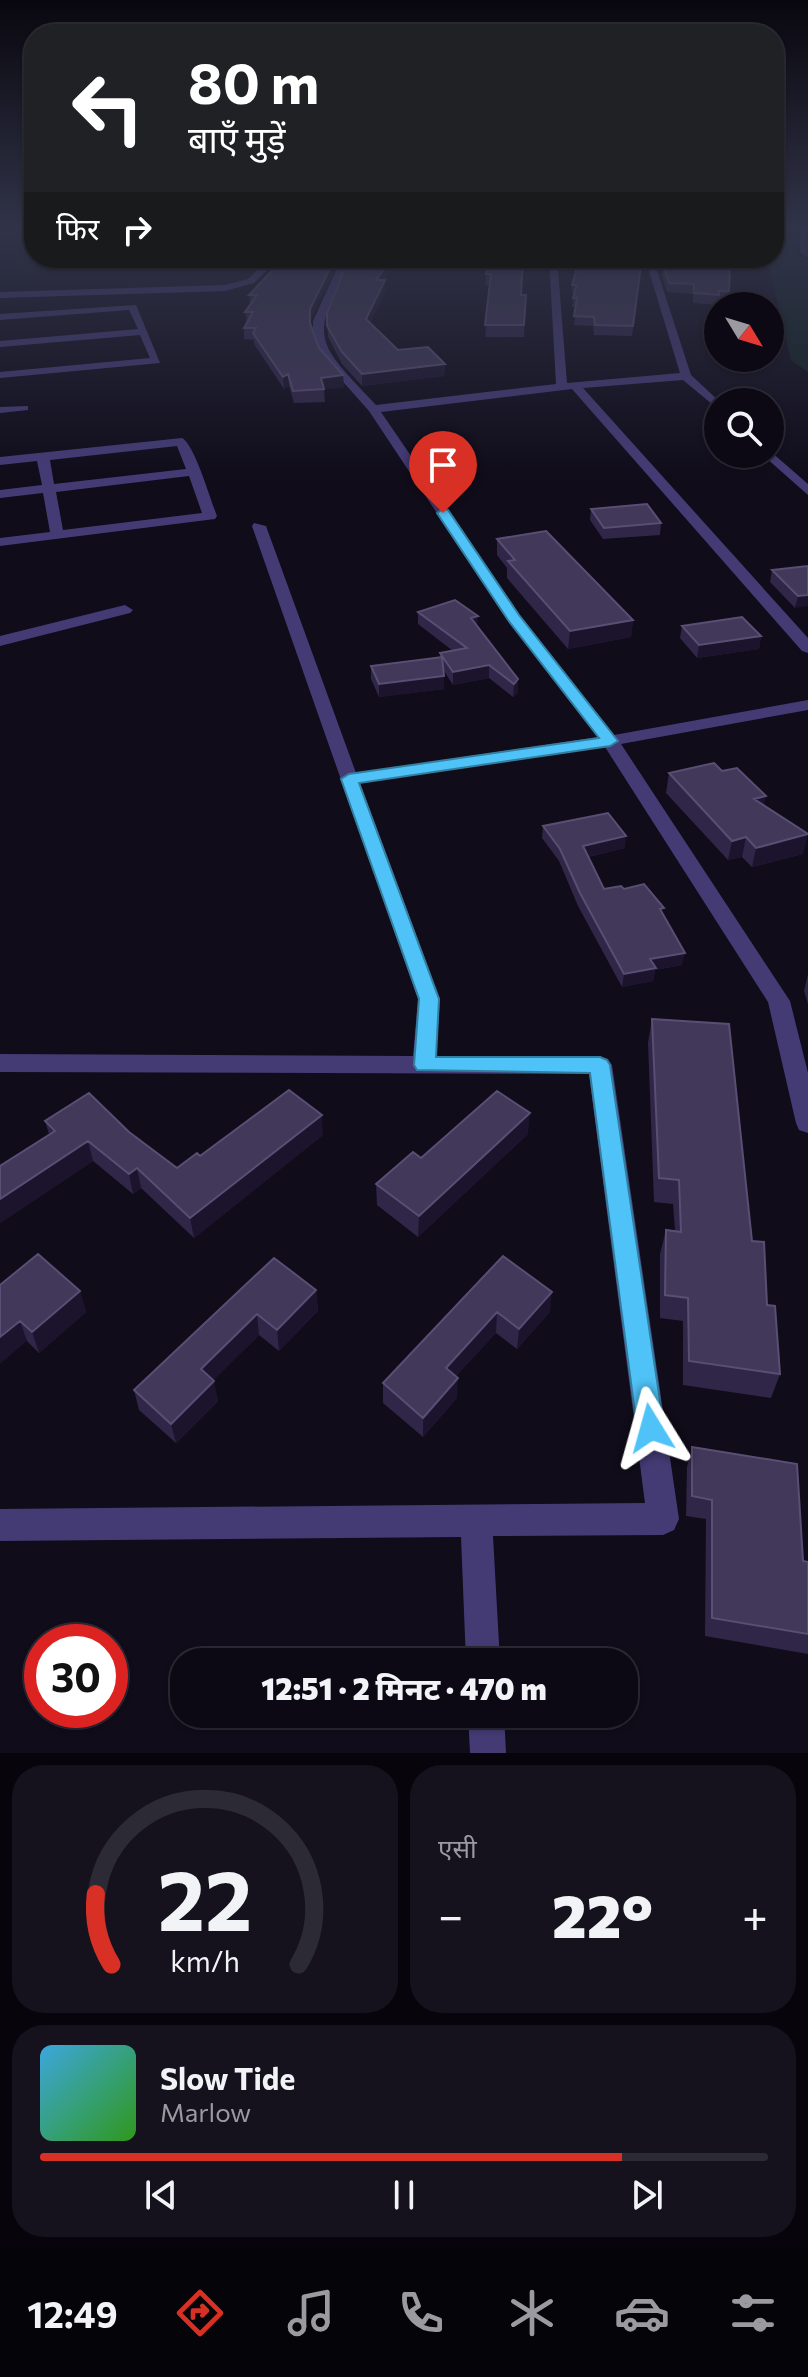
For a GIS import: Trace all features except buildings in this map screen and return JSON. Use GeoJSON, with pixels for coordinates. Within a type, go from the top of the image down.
{"type":"FeatureCollection","features":[{"type":"Feature","properties":{"kind":"street"},"geometry":{"type":"LineString","coordinates":[[0,317],[52,313]]}},
{"type":"Feature","properties":{"kind":"street"},"geometry":{"type":"LineString","coordinates":[[0,375],[156,361],[136,313]]}},
{"type":"Feature","properties":{"kind":"street"},"geometry":{"type":"LineString","coordinates":[[322,313],[318,321],[318,338],[323,352],[373,409],[513,617],[610,741],[779,1001],[808,1123]]}},
{"type":"Feature","properties":{"kind":"street"},"geometry":{"type":"LineString","coordinates":[[560,313],[569,387],[808,648]]}},
{"type":"Feature","properties":{"kind":"street"},"geometry":{"type":"LineString","coordinates":[[666,313],[686,376],[704,393]]}},
{"type":"Feature","properties":{"kind":"street"},"geometry":{"type":"LineString","coordinates":[[22,315],[27,342],[26,373]]}},
{"type":"Feature","properties":{"kind":"street"},"geometry":{"type":"LineString","coordinates":[[0,344],[144,332]]}},
{"type":"Feature","properties":{"kind":"street"},"geometry":{"type":"LineString","coordinates":[[373,409],[686,376]]}},
{"type":"Feature","properties":{"kind":"street"},"geometry":{"type":"LineString","coordinates":[[0,410],[24,408]]}},
{"type":"Feature","properties":{"kind":"street"},"geometry":{"type":"LineString","coordinates":[[0,461],[182,442],[210,516],[0,542]]}},
{"type":"Feature","properties":{"kind":"street"},"geometry":{"type":"LineString","coordinates":[[43,457],[57,535]]}},
{"type":"Feature","properties":{"kind":"street"},"geometry":{"type":"LineString","coordinates":[[784,468],[808,491]]}},
{"type":"Feature","properties":{"kind":"street"},"geometry":{"type":"LineString","coordinates":[[0,494],[194,472]]}},
{"type":"Feature","properties":{"kind":"street"},"geometry":{"type":"LineString","coordinates":[[259,526],[429,999],[424,1065]]}},
{"type":"Feature","properties":{"kind":"street"},"geometry":{"type":"LineString","coordinates":[[2,634],[125,610]]}},
{"type":"Feature","properties":{"kind":"street"},"geometry":{"type":"LineString","coordinates":[[349,779],[610,741],[808,705]]}},
{"type":"Feature","properties":{"kind":"street"},"geometry":{"type":"LineString","coordinates":[[0,1063],[600,1065],[663,1519],[0,1525]]}},
{"type":"Feature","properties":{"kind":"street"},"geometry":{"type":"LineString","coordinates":[[476,1521],[482,1648]]}},
{"type":"Feature","properties":{"kind":"street"},"geometry":{"type":"LineString","coordinates":[[487,1728],[488,1753]]}},
{"type":"Feature","properties":{"kind":"shaded area"},"geometry":{"type":"Polygon","coordinates":[[[784,313],[808,313],[808,372],[791,360],[784,330],[784,313]]]}},
{"type":"Feature","properties":{"kind":"route"},"geometry":{"type":"LineString","coordinates":[[443,513],[513,617],[610,741],[349,779],[429,999],[424,1065],[600,1065],[651,1428]]}}]}
